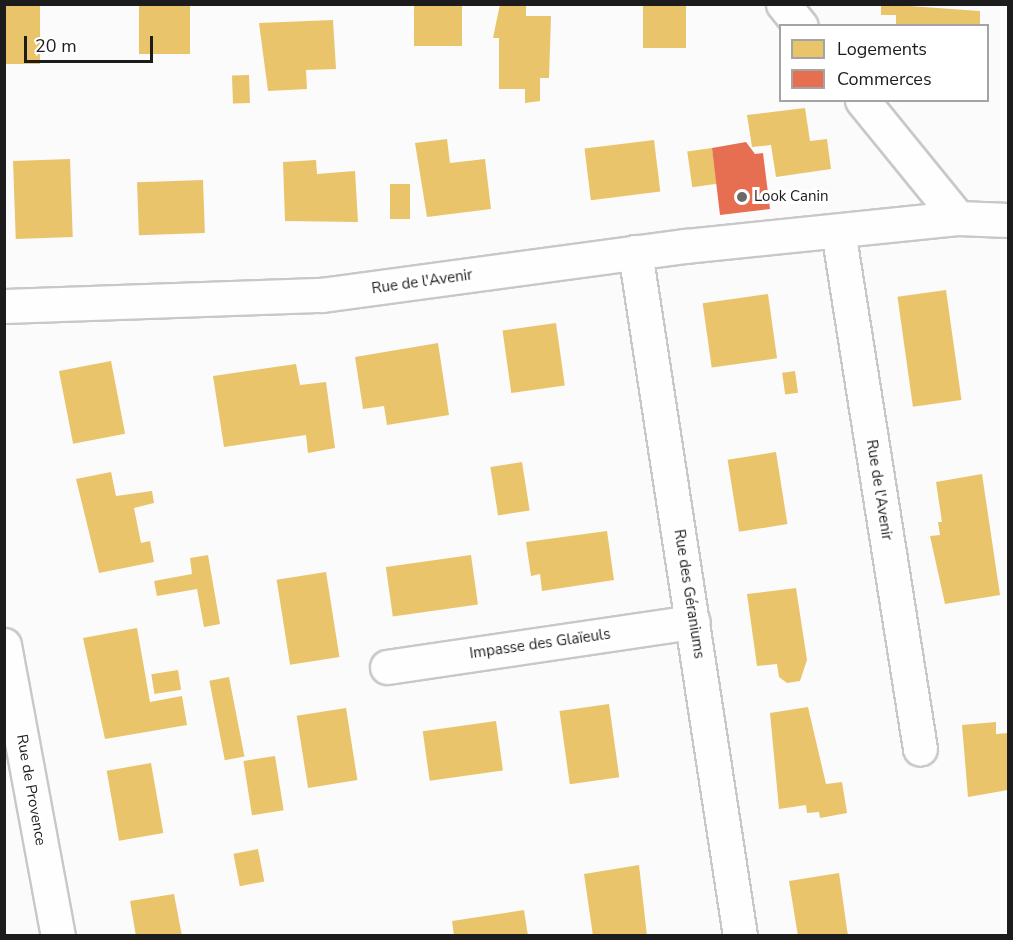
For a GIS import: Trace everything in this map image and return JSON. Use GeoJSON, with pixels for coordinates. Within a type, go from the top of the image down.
{"type":"FeatureCollection","features":[{"type":"Feature","properties":{"kind":"street"},"geometry":{"type":"LineString","coordinates":[[783,4],[799,24]]}},
{"type":"Feature","properties":{"kind":"street"},"geometry":{"type":"LineString","coordinates":[[864,102],[958,218]]}},
{"type":"Feature","properties":{"kind":"street","name":"Rue de l'Avenir"},"geometry":{"type":"LineString","coordinates":[[4,306],[322,295],[635,252],[958,218],[1008,220]]}},
{"type":"Feature","properties":{"kind":"street","name":"Rue de l'Avenir"},"geometry":{"type":"LineString","coordinates":[[838,231],[920,750]]}},
{"type":"Feature","properties":{"kind":"street","name":"Rue des Géraniums"},"geometry":{"type":"LineString","coordinates":[[635,252],[740,936]]}},
{"type":"Feature","properties":{"kind":"street","name":"Impasse des Glaïeuls"},"geometry":{"type":"LineString","coordinates":[[387,667],[693,622]]}},
{"type":"Feature","properties":{"kind":"street","name":"Rue de Provence"},"geometry":{"type":"LineString","coordinates":[[4,645],[58,936]]}},
{"type":"Feature","properties":{"kind":"building: Logements"},"geometry":{"type":"Polygon","coordinates":[[[4,4],[40,4],[40,64],[4,64],[4,4]]]}},
{"type":"Feature","properties":{"kind":"building: Logements"},"geometry":{"type":"Polygon","coordinates":[[[139,4],[190,4],[190,54],[139,54],[139,4]]]}},
{"type":"Feature","properties":{"kind":"building: Logements"},"geometry":{"type":"Polygon","coordinates":[[[414,4],[462,4],[462,46],[414,46],[414,4]]]}},
{"type":"Feature","properties":{"kind":"building: Logements"},"geometry":{"type":"Polygon","coordinates":[[[500,4],[526,4],[526,16],[551,16],[549,78],[540,78],[540,101],[525,103],[525,89],[499,89],[499,38],[493,38],[500,4]]]}},
{"type":"Feature","properties":{"kind":"building: Logements"},"geometry":{"type":"Polygon","coordinates":[[[643,4],[686,4],[686,48],[643,48],[643,4]]]}},
{"type":"Feature","properties":{"kind":"building: Logements"},"geometry":{"type":"Polygon","coordinates":[[[881,4],[980,11],[980,24],[896,24],[896,15],[881,15],[881,4]]]}},
{"type":"Feature","properties":{"kind":"building: Logements"},"geometry":{"type":"Polygon","coordinates":[[[333,20],[336,69],[306,70],[307,89],[268,91],[259,23],[333,20]]]}},
{"type":"Feature","properties":{"kind":"building: Logements"},"geometry":{"type":"Polygon","coordinates":[[[249,75],[250,103],[233,104],[232,76],[249,75]]]}},
{"type":"Feature","properties":{"kind":"building: Logements"},"geometry":{"type":"Polygon","coordinates":[[[805,108],[810,141],[827,139],[831,169],[776,177],[771,145],[752,147],[747,115],[805,108]]]}},
{"type":"Feature","properties":{"kind":"building: Logements"},"geometry":{"type":"Polygon","coordinates":[[[447,139],[450,163],[485,159],[491,209],[427,217],[415,143],[447,139]]]}},
{"type":"Feature","properties":{"kind":"building: Logements"},"geometry":{"type":"Polygon","coordinates":[[[654,140],[660,192],[591,200],[585,149],[654,140]]]}},
{"type":"Feature","properties":{"kind":"building: Logements"},"geometry":{"type":"Polygon","coordinates":[[[712,148],[717,184],[692,187],[687,151],[712,148]]]}},
{"type":"Feature","properties":{"kind":"building: Logements"},"geometry":{"type":"Polygon","coordinates":[[[70,159],[73,237],[16,239],[13,161],[70,159]]]}},
{"type":"Feature","properties":{"kind":"building: Logements"},"geometry":{"type":"Polygon","coordinates":[[[316,160],[317,174],[355,171],[358,222],[285,221],[283,162],[316,160]]]}},
{"type":"Feature","properties":{"kind":"building: Logements"},"geometry":{"type":"Polygon","coordinates":[[[203,180],[205,233],[139,235],[137,182],[203,180]]]}},
{"type":"Feature","properties":{"kind":"building: Logements"},"geometry":{"type":"Polygon","coordinates":[[[390,184],[410,184],[410,219],[390,219],[390,184]]]}},
{"type":"Feature","properties":{"kind":"building: Logements"},"geometry":{"type":"Polygon","coordinates":[[[946,290],[961,400],[913,407],[897,297],[946,290]]]}},
{"type":"Feature","properties":{"kind":"building: Logements"},"geometry":{"type":"Polygon","coordinates":[[[768,294],[777,358],[712,368],[703,303],[768,294]]]}},
{"type":"Feature","properties":{"kind":"building: Logements"},"geometry":{"type":"Polygon","coordinates":[[[556,323],[565,385],[511,393],[503,331],[556,323]]]}},
{"type":"Feature","properties":{"kind":"building: Logements"},"geometry":{"type":"Polygon","coordinates":[[[438,343],[449,415],[387,425],[384,406],[363,409],[355,357],[438,343]]]}},
{"type":"Feature","properties":{"kind":"building: Logements"},"geometry":{"type":"Polygon","coordinates":[[[111,361],[125,434],[73,444],[59,371],[111,361]]]}},
{"type":"Feature","properties":{"kind":"building: Logements"},"geometry":{"type":"Polygon","coordinates":[[[296,364],[300,385],[326,382],[335,448],[308,453],[306,435],[224,447],[213,376],[296,364]]]}},
{"type":"Feature","properties":{"kind":"building: Logements"},"geometry":{"type":"Polygon","coordinates":[[[795,371],[798,393],[785,395],[782,373],[795,371]]]}},
{"type":"Feature","properties":{"kind":"building: Logements"},"geometry":{"type":"Polygon","coordinates":[[[776,452],[787,524],[739,532],[728,460],[776,452]]]}},
{"type":"Feature","properties":{"kind":"building: Logements"},"geometry":{"type":"Polygon","coordinates":[[[522,462],[530,510],[498,515],[490,467],[522,462]]]}},
{"type":"Feature","properties":{"kind":"building: Logements"},"geometry":{"type":"Polygon","coordinates":[[[111,472],[116,496],[152,491],[154,503],[134,508],[141,543],[150,541],[154,562],[99,573],[76,479],[111,472]]]}},
{"type":"Feature","properties":{"kind":"building: Logements"},"geometry":{"type":"Polygon","coordinates":[[[982,474],[1000,595],[945,604],[930,536],[940,535],[938,522],[942,522],[936,482],[982,474]]]}},
{"type":"Feature","properties":{"kind":"building: Logements"},"geometry":{"type":"Polygon","coordinates":[[[607,531],[614,580],[542,591],[540,574],[531,576],[526,542],[607,531]]]}},
{"type":"Feature","properties":{"kind":"building: Logements"},"geometry":{"type":"Polygon","coordinates":[[[208,555],[220,624],[204,627],[197,589],[157,596],[154,581],[192,574],[190,558],[208,555]]]}},
{"type":"Feature","properties":{"kind":"building: Logements"},"geometry":{"type":"Polygon","coordinates":[[[471,555],[478,605],[393,616],[386,567],[471,555]]]}},
{"type":"Feature","properties":{"kind":"building: Logements"},"geometry":{"type":"Polygon","coordinates":[[[326,572],[339,657],[290,665],[277,580],[326,572]]]}},
{"type":"Feature","properties":{"kind":"building: Logements"},"geometry":{"type":"Polygon","coordinates":[[[796,588],[807,660],[800,681],[787,683],[779,677],[777,664],[757,666],[747,594],[796,588]]]}},
{"type":"Feature","properties":{"kind":"building: Logements"},"geometry":{"type":"Polygon","coordinates":[[[137,628],[150,702],[182,696],[187,725],[105,739],[83,638],[137,628]]]}},
{"type":"Feature","properties":{"kind":"building: Logements"},"geometry":{"type":"Polygon","coordinates":[[[178,670],[181,690],[154,694],[151,674],[178,670]]]}},
{"type":"Feature","properties":{"kind":"building: Logements"},"geometry":{"type":"Polygon","coordinates":[[[229,677],[244,757],[225,760],[209,681],[229,677]]]}},
{"type":"Feature","properties":{"kind":"building: Logements"},"geometry":{"type":"Polygon","coordinates":[[[609,704],[619,777],[570,784],[559,711],[609,704]]]}},
{"type":"Feature","properties":{"kind":"building: Logements"},"geometry":{"type":"Polygon","coordinates":[[[808,707],[826,784],[842,782],[847,813],[820,818],[819,812],[807,813],[806,805],[779,809],[770,713],[808,707]]]}},
{"type":"Feature","properties":{"kind":"building: Logements"},"geometry":{"type":"Polygon","coordinates":[[[346,708],[357,780],[308,788],[297,716],[346,708]]]}},
{"type":"Feature","properties":{"kind":"building: Logements"},"geometry":{"type":"Polygon","coordinates":[[[496,721],[503,771],[430,781],[423,731],[496,721]]]}},
{"type":"Feature","properties":{"kind":"building: Logements"},"geometry":{"type":"Polygon","coordinates":[[[996,722],[996,734],[1008,733],[1008,790],[968,797],[962,725],[996,722]]]}},
{"type":"Feature","properties":{"kind":"building: Logements"},"geometry":{"type":"Polygon","coordinates":[[[275,756],[284,810],[252,815],[243,761],[275,756]]]}},
{"type":"Feature","properties":{"kind":"building: Logements"},"geometry":{"type":"Polygon","coordinates":[[[151,763],[163,833],[119,841],[107,771],[151,763]]]}},
{"type":"Feature","properties":{"kind":"building: Logements"},"geometry":{"type":"Polygon","coordinates":[[[258,849],[264,881],[240,886],[233,854],[258,849]]]}},
{"type":"Feature","properties":{"kind":"building: Logements"},"geometry":{"type":"Polygon","coordinates":[[[639,865],[647,936],[593,936],[584,874],[639,865]]]}},
{"type":"Feature","properties":{"kind":"building: Logements"},"geometry":{"type":"Polygon","coordinates":[[[839,873],[848,936],[798,936],[789,881],[839,873]]]}},
{"type":"Feature","properties":{"kind":"building: Logements"},"geometry":{"type":"Polygon","coordinates":[[[174,894],[182,936],[136,936],[130,901],[174,894]]]}},
{"type":"Feature","properties":{"kind":"building: Logements"},"geometry":{"type":"Polygon","coordinates":[[[524,910],[528,936],[454,936],[452,921],[524,910]]]}},
{"type":"Feature","properties":{"kind":"building: Commerces"},"geometry":{"type":"Polygon","coordinates":[[[746,142],[755,154],[763,153],[770,209],[720,215],[712,148],[746,142]]]}},
{"type":"Feature","properties":{"kind":"place","name":"Look Canin"},"geometry":{"type":"Point","coordinates":[742,197]}}]}
